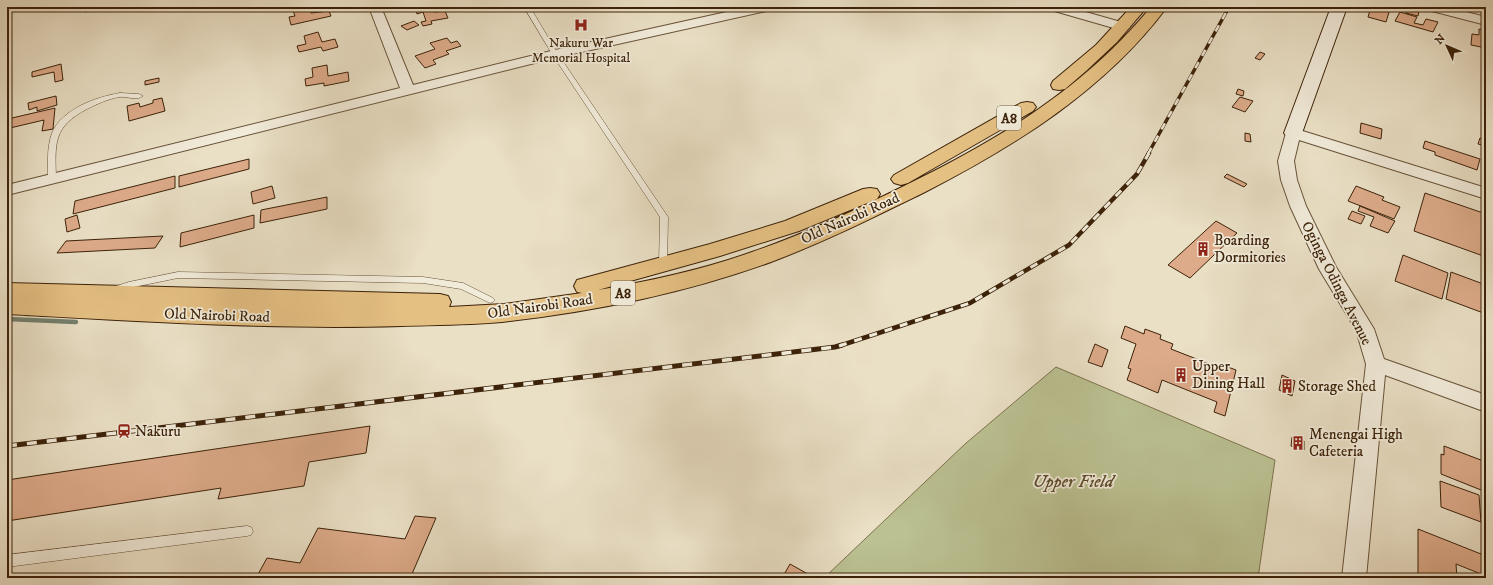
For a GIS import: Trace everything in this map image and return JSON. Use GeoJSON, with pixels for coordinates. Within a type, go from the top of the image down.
{"type":"FeatureCollection","features":[{"type":"Feature","properties":{"kind":"highway","name":"Old Nairobi Road"},"geometry":{"type":"LineString","coordinates":[[7,291],[386,302],[490,300],[579,288],[663,266],[792,226],[857,200],[889,185],[957,148],[1050,92],[1080,68],[1124,26],[1139,7]]}},
{"type":"Feature","properties":{"kind":"highway","name":"Old Nairobi Road"},"geometry":{"type":"LineString","coordinates":[[7,306],[254,318],[391,318],[502,313],[613,295],[676,282],[738,265],[802,240],[857,216],[959,166],[1033,120],[1092,78],[1142,30],[1159,7]]}},
{"type":"Feature","properties":{"kind":"street"},"geometry":{"type":"LineString","coordinates":[[375,7],[408,90]]}},
{"type":"Feature","properties":{"kind":"street"},"geometry":{"type":"LineString","coordinates":[[7,190],[555,54],[766,7]]}},
{"type":"Feature","properties":{"kind":"street"},"geometry":{"type":"LineString","coordinates":[[1055,7],[1124,26]]}},
{"type":"Feature","properties":{"kind":"street"},"geometry":{"type":"LineString","coordinates":[[1339,7],[1293,133],[1486,194]]}},
{"type":"Feature","properties":{"kind":"street"},"geometry":{"type":"LineString","coordinates":[[1432,7],[1486,21]]}},
{"type":"Feature","properties":{"kind":"street","name":"Oginga Odinga Avenue"},"geometry":{"type":"LineString","coordinates":[[1293,133],[1286,161],[1289,180],[1298,206],[1328,270],[1364,329],[1376,364],[1354,578]]}},
{"type":"Feature","properties":{"kind":"street"},"geometry":{"type":"LineString","coordinates":[[1376,364],[1486,404]]}},
{"type":"Feature","properties":{"kind":"lane"},"geometry":{"type":"LineString","coordinates":[[527,7],[555,54],[664,217],[663,266]]}},
{"type":"Feature","properties":{"kind":"lane"},"geometry":{"type":"LineString","coordinates":[[52,178],[53,148],[58,128],[70,117],[103,99],[120,95],[139,96]]}},
{"type":"Feature","properties":{"kind":"lane"},"geometry":{"type":"LineString","coordinates":[[7,561],[247,531]]}},
{"type":"Feature","properties":{"kind":"green space","name":"Upper Field"},"geometry":{"type":"Polygon","coordinates":[[[1056,367],[1275,460],[1258,578],[825,577],[965,444],[1056,367]]]}},
{"type":"Feature","properties":{"kind":"building"},"geometry":{"type":"Polygon","coordinates":[[[83,7],[104,7],[85,12],[83,7]]]}},
{"type":"Feature","properties":{"kind":"building"},"geometry":{"type":"Polygon","coordinates":[[[309,7],[311,13],[329,11],[331,16],[291,25],[289,17],[295,16],[292,8],[309,7]]]}},
{"type":"Feature","properties":{"kind":"building"},"geometry":{"type":"Polygon","coordinates":[[[432,7],[434,12],[445,11],[448,18],[431,21],[432,24],[423,26],[421,22],[426,21],[423,12],[417,14],[416,10],[432,7]]]}},
{"type":"Feature","properties":{"kind":"building"},"geometry":{"type":"Polygon","coordinates":[[[1371,7],[1390,9],[1386,22],[1368,17],[1371,7]]]}},
{"type":"Feature","properties":{"kind":"building"},"geometry":{"type":"Polygon","coordinates":[[[1460,7],[1471,7],[1471,12],[1460,9],[1460,7]]]}},
{"type":"Feature","properties":{"kind":"building"},"geometry":{"type":"Polygon","coordinates":[[[1406,9],[1419,11],[1418,16],[1406,13],[1406,9]]]}},
{"type":"Feature","properties":{"kind":"building"},"geometry":{"type":"Polygon","coordinates":[[[1400,12],[1417,17],[1414,23],[1423,25],[1426,19],[1438,22],[1433,32],[1395,21],[1400,12]]]}},
{"type":"Feature","properties":{"kind":"building"},"geometry":{"type":"Polygon","coordinates":[[[414,21],[419,25],[407,30],[401,26],[414,21]]]}},
{"type":"Feature","properties":{"kind":"building"},"geometry":{"type":"Polygon","coordinates":[[[1479,29],[1486,31],[1486,48],[1471,45],[1472,34],[1479,35],[1479,29]]]}},
{"type":"Feature","properties":{"kind":"building"},"geometry":{"type":"Polygon","coordinates":[[[318,32],[322,42],[335,39],[338,47],[323,51],[321,47],[299,52],[297,46],[306,44],[304,36],[318,32]]]}},
{"type":"Feature","properties":{"kind":"building"},"geometry":{"type":"Polygon","coordinates":[[[447,38],[451,43],[457,41],[461,46],[446,51],[449,54],[433,60],[436,64],[425,68],[415,56],[435,49],[430,43],[447,38]]]}},
{"type":"Feature","properties":{"kind":"building"},"geometry":{"type":"Polygon","coordinates":[[[1260,52],[1265,54],[1260,60],[1255,58],[1260,52]]]}},
{"type":"Feature","properties":{"kind":"building"},"geometry":{"type":"Polygon","coordinates":[[[61,64],[63,80],[55,82],[54,72],[32,77],[32,72],[61,64]]]}},
{"type":"Feature","properties":{"kind":"building"},"geometry":{"type":"Polygon","coordinates":[[[327,65],[328,76],[348,72],[349,81],[324,86],[324,83],[306,86],[305,79],[313,77],[312,68],[327,65]]]}},
{"type":"Feature","properties":{"kind":"building"},"geometry":{"type":"Polygon","coordinates":[[[159,78],[159,82],[145,85],[145,81],[159,78]]]}},
{"type":"Feature","properties":{"kind":"building"},"geometry":{"type":"Polygon","coordinates":[[[1238,89],[1244,91],[1243,96],[1236,94],[1238,89]]]}},
{"type":"Feature","properties":{"kind":"building"},"geometry":{"type":"Polygon","coordinates":[[[56,96],[57,105],[37,111],[37,107],[29,110],[28,103],[56,96]]]}},
{"type":"Feature","properties":{"kind":"building"},"geometry":{"type":"Polygon","coordinates":[[[1240,97],[1253,101],[1245,112],[1232,107],[1240,97]]]}},
{"type":"Feature","properties":{"kind":"building"},"geometry":{"type":"Polygon","coordinates":[[[162,98],[165,111],[129,121],[127,106],[139,103],[140,107],[153,103],[153,100],[162,98]]]}},
{"type":"Feature","properties":{"kind":"building"},"geometry":{"type":"Polygon","coordinates":[[[55,108],[53,129],[42,131],[44,120],[10,128],[12,118],[55,108]]]}},
{"type":"Feature","properties":{"kind":"building"},"geometry":{"type":"Polygon","coordinates":[[[1361,123],[1382,129],[1381,139],[1360,133],[1361,123]]]}},
{"type":"Feature","properties":{"kind":"building"},"geometry":{"type":"Polygon","coordinates":[[[1245,133],[1250,134],[1251,142],[1245,141],[1245,133]]]}},
{"type":"Feature","properties":{"kind":"building"},"geometry":{"type":"Polygon","coordinates":[[[1480,138],[1486,140],[1486,146],[1478,144],[1480,138]]]}},
{"type":"Feature","properties":{"kind":"building"},"geometry":{"type":"Polygon","coordinates":[[[1425,141],[1480,159],[1477,170],[1435,155],[1435,152],[1423,148],[1425,141]]]}},
{"type":"Feature","properties":{"kind":"building"},"geometry":{"type":"Polygon","coordinates":[[[249,159],[249,169],[179,187],[179,176],[249,159]]]}},
{"type":"Feature","properties":{"kind":"building"},"geometry":{"type":"Polygon","coordinates":[[[1227,174],[1247,184],[1244,187],[1224,177],[1227,174]]]}},
{"type":"Feature","properties":{"kind":"building"},"geometry":{"type":"Polygon","coordinates":[[[175,176],[175,188],[73,214],[75,201],[175,176]]]}},
{"type":"Feature","properties":{"kind":"building"},"geometry":{"type":"Polygon","coordinates":[[[272,186],[275,198],[253,204],[251,192],[272,186]]]}},
{"type":"Feature","properties":{"kind":"building"},"geometry":{"type":"Polygon","coordinates":[[[1356,186],[1384,197],[1382,200],[1400,207],[1394,219],[1348,201],[1356,186]]]}},
{"type":"Feature","properties":{"kind":"building"},"geometry":{"type":"Polygon","coordinates":[[[1425,193],[1486,214],[1486,257],[1414,231],[1425,193]]]}},
{"type":"Feature","properties":{"kind":"building"},"geometry":{"type":"Polygon","coordinates":[[[327,197],[327,209],[260,223],[261,210],[327,197]]]}},
{"type":"Feature","properties":{"kind":"building"},"geometry":{"type":"Polygon","coordinates":[[[1360,206],[1395,221],[1388,233],[1370,226],[1374,217],[1358,211],[1360,206]]]}},
{"type":"Feature","properties":{"kind":"building"},"geometry":{"type":"Polygon","coordinates":[[[1352,211],[1365,216],[1361,224],[1348,219],[1352,211]]]}},
{"type":"Feature","properties":{"kind":"building"},"geometry":{"type":"Polygon","coordinates":[[[77,215],[80,228],[67,232],[65,219],[77,215]]]}},
{"type":"Feature","properties":{"kind":"building"},"geometry":{"type":"Polygon","coordinates":[[[254,215],[254,228],[180,247],[181,233],[254,215]]]}},
{"type":"Feature","properties":{"kind":"building","name":"Boarding Dormitories"},"geometry":{"type":"Polygon","coordinates":[[[1216,221],[1237,233],[1190,278],[1168,265],[1216,221]]]}},
{"type":"Feature","properties":{"kind":"building"},"geometry":{"type":"Polygon","coordinates":[[[163,236],[155,248],[57,253],[66,241],[163,236]]]}},
{"type":"Feature","properties":{"kind":"building"},"geometry":{"type":"Polygon","coordinates":[[[1403,255],[1448,273],[1442,299],[1395,281],[1403,255]]]}},
{"type":"Feature","properties":{"kind":"building"},"geometry":{"type":"Polygon","coordinates":[[[1451,272],[1486,285],[1486,314],[1446,299],[1451,272]]]}},
{"type":"Feature","properties":{"kind":"building","name":"Upper Dining Hall"},"geometry":{"type":"Polygon","coordinates":[[[1125,326],[1144,334],[1145,329],[1161,335],[1160,339],[1173,344],[1171,349],[1222,369],[1223,365],[1236,370],[1225,416],[1214,412],[1217,402],[1162,380],[1158,393],[1127,380],[1131,369],[1128,368],[1136,344],[1121,338],[1125,326]]]}},
{"type":"Feature","properties":{"kind":"building"},"geometry":{"type":"Polygon","coordinates":[[[1095,344],[1108,350],[1102,367],[1088,362],[1095,344]]]}},
{"type":"Feature","properties":{"kind":"building","name":"Storage Shed"},"geometry":{"type":"Polygon","coordinates":[[[1282,375],[1295,381],[1292,396],[1279,390],[1282,375]]]}},
{"type":"Feature","properties":{"kind":"building"},"geometry":{"type":"Polygon","coordinates":[[[370,426],[366,453],[309,462],[304,486],[218,499],[221,488],[7,521],[7,480],[370,426]]]}},
{"type":"Feature","properties":{"kind":"building","name":"Menengai High Cafeteria"},"geometry":{"type":"Polygon","coordinates":[[[1292,437],[1304,441],[1304,450],[1291,446],[1292,437]]]}},
{"type":"Feature","properties":{"kind":"building"},"geometry":{"type":"Polygon","coordinates":[[[1444,446],[1486,462],[1486,492],[1441,474],[1441,454],[1444,455],[1444,446]]]}},
{"type":"Feature","properties":{"kind":"building"},"geometry":{"type":"Polygon","coordinates":[[[1440,481],[1479,495],[1481,522],[1441,507],[1440,481]]]}},
{"type":"Feature","properties":{"kind":"building"},"geometry":{"type":"Polygon","coordinates":[[[415,516],[436,518],[412,574],[426,576],[425,578],[256,578],[267,558],[300,563],[318,528],[405,539],[415,516]]]}},
{"type":"Feature","properties":{"kind":"building"},"geometry":{"type":"Polygon","coordinates":[[[1418,529],[1486,556],[1486,578],[1482,578],[1481,574],[1456,564],[1457,578],[1418,578],[1418,529]]]}},
{"type":"Feature","properties":{"kind":"building"},"geometry":{"type":"Polygon","coordinates":[[[790,564],[815,578],[782,578],[790,564]]]}},
{"type":"Feature","properties":{"kind":"waterway"},"geometry":{"type":"LineString","coordinates":[[7,319],[76,322]]}},
{"type":"Feature","properties":{"kind":"railway"},"geometry":{"type":"LineString","coordinates":[[1148,154],[1229,7]]}},
{"type":"Feature","properties":{"kind":"railway"},"geometry":{"type":"LineString","coordinates":[[839,346],[970,303],[1069,245],[1137,174],[1149,153]]}},
{"type":"Feature","properties":{"kind":"railway"},"geometry":{"type":"LineString","coordinates":[[7,446],[842,345]]}},
{"type":"Feature","properties":{"kind":"place","name":"Nakuru War Memorial Hospital"},"geometry":{"type":"Point","coordinates":[581,25]}},
{"type":"Feature","properties":{"kind":"place","name":"Boarding Dormitories"},"geometry":{"type":"Point","coordinates":[1203,249]}},
{"type":"Feature","properties":{"kind":"place","name":"Upper Dining Hall"},"geometry":{"type":"Point","coordinates":[1181,375]}},
{"type":"Feature","properties":{"kind":"place","name":"Storage Shed"},"geometry":{"type":"Point","coordinates":[1287,386]}},
{"type":"Feature","properties":{"kind":"place","name":"Nakuru"},"geometry":{"type":"Point","coordinates":[124,431]}},
{"type":"Feature","properties":{"kind":"place","name":"Menengai High Cafeteria"},"geometry":{"type":"Point","coordinates":[1298,443]}}]}
